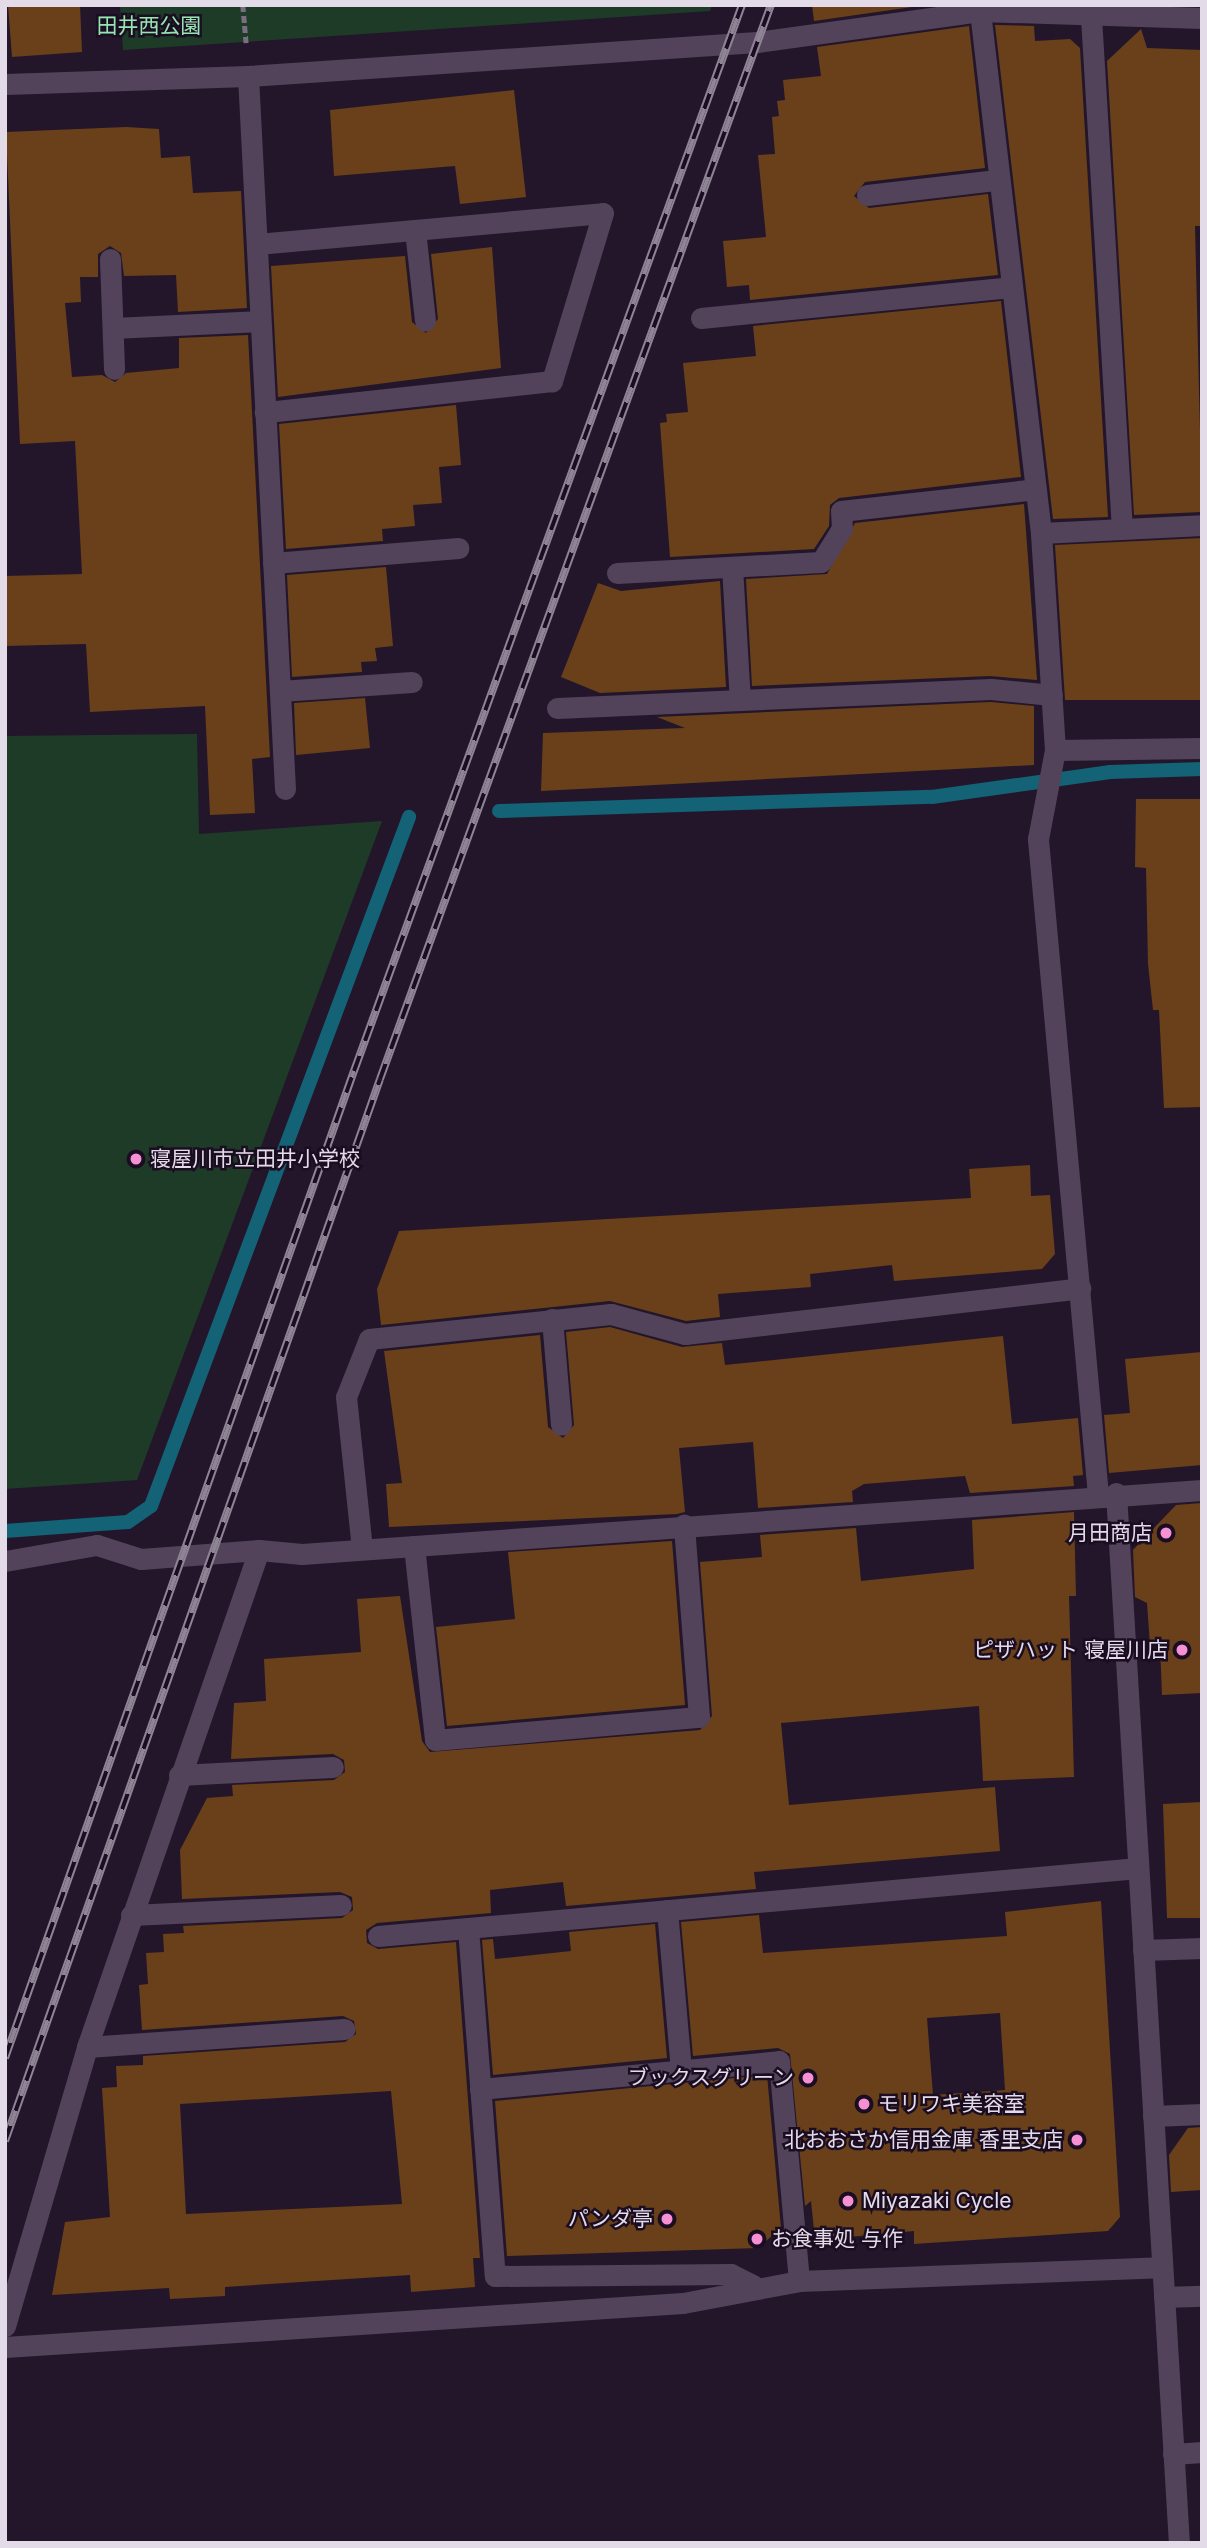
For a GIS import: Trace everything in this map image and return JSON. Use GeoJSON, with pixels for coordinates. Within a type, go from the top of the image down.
{"type":"FeatureCollection","features":[{"type":"Feature","properties":{"kind":"street"},"geometry":{"type":"LineString","coordinates":[[980,11],[997,180],[1041,533],[1052,695],[1053,760],[1038,839],[1080,1288],[1107,1494],[1138,1868],[1160,2267],[1179,2543]]}},
{"type":"Feature","properties":{"kind":"street"},"geometry":{"type":"LineString","coordinates":[[5,84],[248,76],[757,42],[917,12],[980,11],[1202,18]]}},
{"type":"Feature","properties":{"kind":"street"},"geometry":{"type":"LineString","coordinates":[[1104,14],[1122,529]]}},
{"type":"Feature","properties":{"kind":"street"},"geometry":{"type":"LineString","coordinates":[[248,76],[285,789]]}},
{"type":"Feature","properties":{"kind":"street"},"geometry":{"type":"LineString","coordinates":[[867,195],[997,180]]}},
{"type":"Feature","properties":{"kind":"street"},"geometry":{"type":"LineString","coordinates":[[257,244],[603,213],[552,381],[265,412]]}},
{"type":"Feature","properties":{"kind":"street"},"geometry":{"type":"LineString","coordinates":[[415,230],[425,320]]}},
{"type":"Feature","properties":{"kind":"street"},"geometry":{"type":"LineString","coordinates":[[110,259],[114,369]]}},
{"type":"Feature","properties":{"kind":"street"},"geometry":{"type":"LineString","coordinates":[[701,318],[1010,287]]}},
{"type":"Feature","properties":{"kind":"street"},"geometry":{"type":"LineString","coordinates":[[113,328],[260,321]]}},
{"type":"Feature","properties":{"kind":"street"},"geometry":{"type":"LineString","coordinates":[[617,573],[821,562],[842,529],[841,511],[1036,489]]}},
{"type":"Feature","properties":{"kind":"street"},"geometry":{"type":"LineString","coordinates":[[1041,533],[1202,525]]}},
{"type":"Feature","properties":{"kind":"street"},"geometry":{"type":"LineString","coordinates":[[273,563],[458,548]]}},
{"type":"Feature","properties":{"kind":"street"},"geometry":{"type":"LineString","coordinates":[[732,567],[740,700]]}},
{"type":"Feature","properties":{"kind":"street"},"geometry":{"type":"LineString","coordinates":[[280,691],[412,682]]}},
{"type":"Feature","properties":{"kind":"street"},"geometry":{"type":"LineString","coordinates":[[557,708],[991,689],[1052,695]]}},
{"type":"Feature","properties":{"kind":"street"},"geometry":{"type":"LineString","coordinates":[[1053,760],[1202,748]]}},
{"type":"Feature","properties":{"kind":"street"},"geometry":{"type":"LineString","coordinates":[[362,1549],[346,1397],[369,1339],[611,1314],[685,1334],[1080,1288]]}},
{"type":"Feature","properties":{"kind":"street"},"geometry":{"type":"LineString","coordinates":[[552,1319],[561,1425]]}},
{"type":"Feature","properties":{"kind":"street"},"geometry":{"type":"LineString","coordinates":[[5,1561],[97,1545],[141,1559],[259,1550],[362,1549],[1107,1494],[1202,1490]]}},
{"type":"Feature","properties":{"kind":"street"},"geometry":{"type":"LineString","coordinates":[[414,1546],[435,1740],[699,1717],[684,1525]]}},
{"type":"Feature","properties":{"kind":"street"},"geometry":{"type":"LineString","coordinates":[[5,2326],[87,2047],[259,1550]]}},
{"type":"Feature","properties":{"kind":"street"},"geometry":{"type":"LineString","coordinates":[[179,1775],[333,1767]]}},
{"type":"Feature","properties":{"kind":"street"},"geometry":{"type":"LineString","coordinates":[[378,1936],[1138,1868]]}},
{"type":"Feature","properties":{"kind":"street"},"geometry":{"type":"LineString","coordinates":[[131,1915],[341,1905]]}},
{"type":"Feature","properties":{"kind":"street"},"geometry":{"type":"LineString","coordinates":[[667,1910],[681,2070]]}},
{"type":"Feature","properties":{"kind":"street"},"geometry":{"type":"LineString","coordinates":[[468,1928],[495,2276],[731,2274],[753,2285]]}},
{"type":"Feature","properties":{"kind":"street"},"geometry":{"type":"LineString","coordinates":[[1143,1950],[1202,1948]]}},
{"type":"Feature","properties":{"kind":"street"},"geometry":{"type":"LineString","coordinates":[[87,2047],[344,2029]]}},
{"type":"Feature","properties":{"kind":"street"},"geometry":{"type":"LineString","coordinates":[[480,2089],[779,2061],[799,2281]]}},
{"type":"Feature","properties":{"kind":"street"},"geometry":{"type":"LineString","coordinates":[[1153,2116],[1202,2114]]}},
{"type":"Feature","properties":{"kind":"street"},"geometry":{"type":"LineString","coordinates":[[5,2347],[683,2303],[753,2285],[799,2281],[1160,2267]]}},
{"type":"Feature","properties":{"kind":"street"},"geometry":{"type":"LineString","coordinates":[[1164,2297],[1202,2296]]}},
{"type":"Feature","properties":{"kind":"street"},"geometry":{"type":"LineString","coordinates":[[1173,2454],[1202,2452]]}},
{"type":"Feature","properties":{"kind":"green space","name":"田井西公園"},"geometry":{"type":"Polygon","coordinates":[[[120,5],[712,5],[710,11],[123,50],[120,5]]]}},
{"type":"Feature","properties":{"kind":"green space","name":"寝屋川市立田井小学校"},"geometry":{"type":"Polygon","coordinates":[[[197,734],[199,834],[382,821],[137,1480],[5,1489],[5,736],[197,734]]]}},
{"type":"Feature","properties":{"kind":"building"},"geometry":{"type":"Polygon","coordinates":[[[8,5],[80,5],[82,52],[12,57],[8,5]]]}},
{"type":"Feature","properties":{"kind":"building"},"geometry":{"type":"Polygon","coordinates":[[[812,5],[926,5],[814,21],[812,5]]]}},
{"type":"Feature","properties":{"kind":"building"},"geometry":{"type":"Polygon","coordinates":[[[995,25],[1034,26],[1035,41],[1070,39],[1080,48],[1108,517],[1053,519],[995,25]]]}},
{"type":"Feature","properties":{"kind":"building"},"geometry":{"type":"Polygon","coordinates":[[[969,26],[985,168],[865,182],[854,196],[869,208],[988,194],[998,275],[750,300],[749,285],[727,287],[723,241],[766,237],[758,155],[775,154],[772,117],[779,116],[777,101],[785,100],[783,80],[821,76],[817,47],[969,26]]]}},
{"type":"Feature","properties":{"kind":"building"},"geometry":{"type":"Polygon","coordinates":[[[1141,29],[1147,48],[1202,50],[1202,226],[1195,226],[1202,512],[1134,515],[1107,61],[1141,29]]]}},
{"type":"Feature","properties":{"kind":"building"},"geometry":{"type":"Polygon","coordinates":[[[514,90],[526,197],[460,204],[455,166],[334,176],[330,110],[514,90]]]}},
{"type":"Feature","properties":{"kind":"building"},"geometry":{"type":"Polygon","coordinates":[[[126,127],[159,129],[161,158],[190,156],[193,193],[241,191],[247,308],[178,312],[176,275],[124,276],[121,253],[110,246],[98,254],[98,277],[80,277],[81,302],[65,303],[72,377],[102,375],[115,382],[126,373],[179,368],[179,338],[248,335],[270,757],[252,759],[255,813],[210,815],[205,706],[90,712],[86,644],[5,646],[5,576],[82,574],[75,441],[20,444],[6,132],[126,127]]]}},
{"type":"Feature","properties":{"kind":"building"},"geometry":{"type":"Polygon","coordinates":[[[492,247],[501,368],[278,397],[271,266],[405,256],[412,322],[426,333],[438,319],[431,254],[492,247]]]}},
{"type":"Feature","properties":{"kind":"building"},"geometry":{"type":"Polygon","coordinates":[[[1001,301],[1021,477],[839,498],[830,505],[829,526],[814,549],[670,557],[660,423],[667,422],[666,414],[688,412],[683,363],[756,356],[753,326],[1001,301]]]}},
{"type":"Feature","properties":{"kind":"building"},"geometry":{"type":"Polygon","coordinates":[[[456,405],[461,465],[439,467],[442,503],[413,505],[415,526],[382,529],[383,541],[286,549],[279,424],[456,405]]]}},
{"type":"Feature","properties":{"kind":"building"},"geometry":{"type":"Polygon","coordinates":[[[1024,504],[1037,680],[990,676],[752,686],[746,579],[827,574],[855,523],[1024,504]]]}},
{"type":"Feature","properties":{"kind":"building"},"geometry":{"type":"Polygon","coordinates":[[[1202,538],[1202,700],[1065,700],[1055,545],[1202,538]]]}},
{"type":"Feature","properties":{"kind":"building"},"geometry":{"type":"Polygon","coordinates":[[[386,567],[393,646],[375,648],[377,661],[361,662],[362,672],[292,677],[287,575],[386,567]]]}},
{"type":"Feature","properties":{"kind":"building"},"geometry":{"type":"Polygon","coordinates":[[[720,581],[726,687],[600,693],[561,677],[598,583],[621,591],[720,581]]]}},
{"type":"Feature","properties":{"kind":"building"},"geometry":{"type":"Polygon","coordinates":[[[365,698],[370,748],[296,755],[294,703],[365,698]]]}},
{"type":"Feature","properties":{"kind":"building"},"geometry":{"type":"Polygon","coordinates":[[[991,702],[1034,706],[1034,765],[541,791],[543,733],[685,728],[657,717],[991,702]]]}},
{"type":"Feature","properties":{"kind":"building"},"geometry":{"type":"Polygon","coordinates":[[[1136,799],[1202,799],[1202,1107],[1164,1108],[1159,1010],[1153,1010],[1148,964],[1146,868],[1135,867],[1136,799]]]}},
{"type":"Feature","properties":{"kind":"building"},"geometry":{"type":"Polygon","coordinates":[[[1030,1165],[1031,1196],[1050,1195],[1055,1254],[1042,1269],[894,1281],[892,1265],[810,1274],[811,1287],[718,1294],[720,1317],[686,1321],[610,1301],[381,1325],[377,1289],[399,1231],[971,1198],[969,1169],[1030,1165]]]}},
{"type":"Feature","properties":{"kind":"building"},"geometry":{"type":"Polygon","coordinates":[[[610,1327],[682,1347],[722,1343],[725,1365],[1003,1336],[1012,1424],[1078,1418],[1083,1475],[1073,1476],[1074,1486],[970,1493],[965,1476],[864,1484],[852,1491],[853,1502],[758,1508],[753,1442],[679,1448],[685,1512],[677,1514],[389,1527],[386,1484],[402,1483],[384,1351],[540,1335],[548,1427],[563,1438],[574,1425],[566,1332],[610,1327]]]}},
{"type":"Feature","properties":{"kind":"building"},"geometry":{"type":"Polygon","coordinates":[[[1202,1352],[1202,1465],[1109,1473],[1104,1415],[1130,1413],[1125,1359],[1202,1352]]]}},
{"type":"Feature","properties":{"kind":"building"},"geometry":{"type":"Polygon","coordinates":[[[1202,1503],[1202,1693],[1162,1695],[1160,1645],[1150,1645],[1147,1603],[1135,1597],[1133,1550],[1176,1505],[1202,1503]]]}},
{"type":"Feature","properties":{"kind":"building"},"geometry":{"type":"Polygon","coordinates":[[[1074,1512],[1076,1596],[1069,1596],[1074,1777],[983,1781],[979,1706],[781,1723],[789,1805],[995,1787],[1000,1851],[754,1872],[756,1889],[566,1906],[563,1882],[490,1890],[491,1913],[377,1923],[366,1930],[367,1943],[378,1949],[456,1942],[480,2258],[473,2258],[475,2287],[411,2292],[410,2275],[225,2287],[225,2296],[170,2299],[169,2288],[52,2295],[65,2222],[110,2217],[102,2088],[117,2087],[116,2066],[143,2065],[143,2056],[345,2042],[356,2034],[354,2021],[343,2016],[142,2030],[139,1985],[148,1984],[146,1953],[164,1952],[163,1934],[184,1933],[183,1926],[342,1918],[353,1910],[352,1897],[340,1892],[182,1899],[180,1850],[207,1798],[233,1796],[232,1785],[334,1780],[345,1772],[344,1760],[333,1754],[231,1759],[234,1703],[266,1701],[264,1659],[361,1652],[357,1599],[400,1596],[422,1741],[430,1752],[700,1730],[712,1716],[700,1562],[762,1557],[760,1535],[856,1528],[861,1581],[974,1569],[972,1520],[1074,1512]],[[391,2091],[180,2104],[186,2214],[402,2204],[391,2091]]]}},
{"type":"Feature","properties":{"kind":"building"},"geometry":{"type":"Polygon","coordinates":[[[672,1541],[685,1705],[447,1726],[436,1627],[515,1619],[508,1552],[672,1541]]]}},
{"type":"Feature","properties":{"kind":"building"},"geometry":{"type":"Polygon","coordinates":[[[1202,1802],[1202,1918],[1167,1918],[1163,1804],[1202,1802]]]}},
{"type":"Feature","properties":{"kind":"building"},"geometry":{"type":"Polygon","coordinates":[[[1101,1901],[1120,2217],[1108,2231],[914,2244],[914,2231],[815,2240],[811,2201],[805,2206],[790,2054],[778,2048],[693,2056],[681,1922],[759,1915],[763,1953],[1007,1936],[1005,1912],[1101,1901]],[[1000,2013],[927,2018],[933,2095],[1005,2090],[1000,2013]]]}},
{"type":"Feature","properties":{"kind":"building"},"geometry":{"type":"Polygon","coordinates":[[[655,1924],[667,2058],[493,2075],[482,1940],[493,1939],[495,1959],[571,1951],[569,1932],[655,1924]]]}},
{"type":"Feature","properties":{"kind":"building"},"geometry":{"type":"Polygon","coordinates":[[[767,2075],[781,2228],[758,2248],[507,2256],[495,2101],[767,2075]]]}},
{"type":"Feature","properties":{"kind":"building"},"geometry":{"type":"Polygon","coordinates":[[[1202,2127],[1202,2190],[1171,2192],[1169,2155],[1188,2128],[1202,2127]]]}},
{"type":"Feature","properties":{"kind":"waterway"},"geometry":{"type":"LineString","coordinates":[[499,811],[932,797],[1110,772],[1202,769]]}},
{"type":"Feature","properties":{"kind":"waterway"},"geometry":{"type":"LineString","coordinates":[[5,1531],[128,1522],[151,1506],[409,817]]}},
{"type":"Feature","properties":{"kind":"railway"},"geometry":{"type":"LineString","coordinates":[[5,2058],[354,1071],[742,5]]}},
{"type":"Feature","properties":{"kind":"railway"},"geometry":{"type":"LineString","coordinates":[[5,2141],[380,1079],[771,5]]}},
{"type":"Feature","properties":{"kind":"place","name":"寝屋川市立田井小学校"},"geometry":{"type":"Point","coordinates":[136,1159]}},
{"type":"Feature","properties":{"kind":"place","name":"月田商店"},"geometry":{"type":"Point","coordinates":[1166,1533]}},
{"type":"Feature","properties":{"kind":"place","name":"ピザハット 寝屋川店"},"geometry":{"type":"Point","coordinates":[1182,1650]}},
{"type":"Feature","properties":{"kind":"place","name":"ブックスグリーン"},"geometry":{"type":"Point","coordinates":[808,2078]}},
{"type":"Feature","properties":{"kind":"place","name":"モリワキ美容室"},"geometry":{"type":"Point","coordinates":[864,2104]}},
{"type":"Feature","properties":{"kind":"place","name":"北おおさか信用金庫 香里支店"},"geometry":{"type":"Point","coordinates":[1077,2140]}},
{"type":"Feature","properties":{"kind":"place","name":"Miyazaki Cycle"},"geometry":{"type":"Point","coordinates":[848,2201]}},
{"type":"Feature","properties":{"kind":"place","name":"パンダ亭"},"geometry":{"type":"Point","coordinates":[667,2219]}},
{"type":"Feature","properties":{"kind":"place","name":"お食事処 与作"},"geometry":{"type":"Point","coordinates":[757,2239]}}]}
